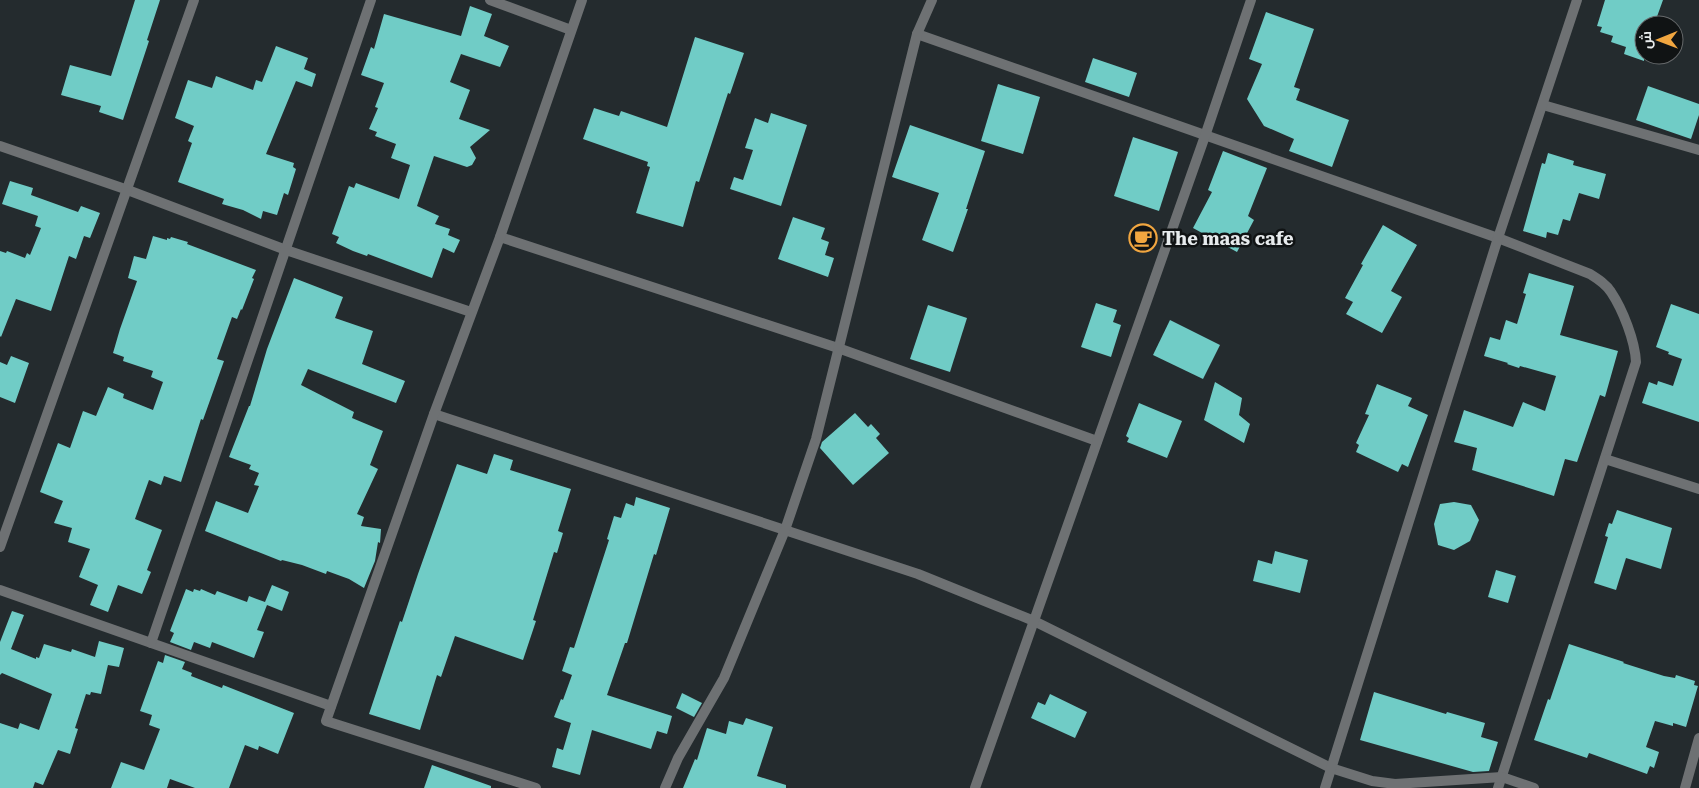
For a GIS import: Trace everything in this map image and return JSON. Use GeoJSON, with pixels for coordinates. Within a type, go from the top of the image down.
{"type":"FeatureCollection","features":[{"type":"Feature","properties":{"kind":"street"},"geometry":{"type":"LineString","coordinates":[[0,547],[194,0]]}},
{"type":"Feature","properties":{"kind":"street"},"geometry":{"type":"LineString","coordinates":[[151,643],[372,0]]}},
{"type":"Feature","properties":{"kind":"street"},"geometry":{"type":"LineString","coordinates":[[490,0],[571,30]]}},
{"type":"Feature","properties":{"kind":"street"},"geometry":{"type":"LineString","coordinates":[[536,788],[326,721],[434,414],[500,237],[582,0]]}},
{"type":"Feature","properties":{"kind":"street"},"geometry":{"type":"LineString","coordinates":[[665,788],[678,758],[724,678],[785,530],[816,439],[917,34],[932,0]]}},
{"type":"Feature","properties":{"kind":"street"},"geometry":{"type":"LineString","coordinates":[[975,788],[1205,136],[1251,0]]}},
{"type":"Feature","properties":{"kind":"street"},"geometry":{"type":"LineString","coordinates":[[1325,788],[1498,238],[1544,105],[1577,0]]}},
{"type":"Feature","properties":{"kind":"street"},"geometry":{"type":"LineString","coordinates":[[917,34],[1498,238],[1590,274],[1602,282],[1611,292],[1631,334],[1636,362],[1498,788]]}},
{"type":"Feature","properties":{"kind":"street"},"geometry":{"type":"LineString","coordinates":[[1544,105],[1699,150]]}},
{"type":"Feature","properties":{"kind":"street"},"geometry":{"type":"LineString","coordinates":[[0,146],[126,189],[286,250],[471,312]]}},
{"type":"Feature","properties":{"kind":"street"},"geometry":{"type":"LineString","coordinates":[[500,237],[838,348],[1097,441]]}},
{"type":"Feature","properties":{"kind":"street"},"geometry":{"type":"LineString","coordinates":[[434,414],[918,574],[1034,621],[1175,689],[1331,768],[1372,781],[1395,784],[1502,777],[1534,788]]}},
{"type":"Feature","properties":{"kind":"street"},"geometry":{"type":"LineString","coordinates":[[1605,459],[1699,489]]}},
{"type":"Feature","properties":{"kind":"street"},"geometry":{"type":"LineString","coordinates":[[0,590],[331,706]]}},
{"type":"Feature","properties":{"kind":"street"},"geometry":{"type":"LineString","coordinates":[[1685,788],[1699,738]]}},
{"type":"Feature","properties":{"kind":"building"},"geometry":{"type":"Polygon","coordinates":[[[135,0],[160,0],[147,40],[149,41],[123,120],[99,112],[101,106],[61,95],[70,65],[111,76],[135,0]]]}},
{"type":"Feature","properties":{"kind":"building"},"geometry":{"type":"Polygon","coordinates":[[[1605,0],[1663,0],[1658,15],[1634,15],[1634,58],[1624,54],[1626,47],[1611,42],[1613,36],[1600,32],[1602,27],[1597,26],[1605,0]]]}},
{"type":"Feature","properties":{"kind":"building"},"geometry":{"type":"Polygon","coordinates":[[[470,6],[492,14],[484,36],[509,46],[500,67],[461,54],[450,82],[470,90],[459,119],[490,130],[470,147],[476,158],[472,165],[467,167],[434,156],[417,206],[439,216],[435,224],[450,229],[448,235],[460,240],[454,253],[443,248],[432,278],[368,254],[367,256],[353,251],[336,243],[339,237],[332,234],[349,186],[354,188],[356,183],[399,199],[410,165],[391,158],[396,144],[375,136],[377,132],[369,129],[378,108],[375,107],[384,83],[361,75],[371,47],[374,49],[384,14],[461,36],[470,6]]]}},
{"type":"Feature","properties":{"kind":"building"},"geometry":{"type":"Polygon","coordinates":[[[1266,12],[1314,29],[1294,87],[1300,89],[1296,100],[1349,120],[1332,167],[1289,151],[1294,139],[1264,126],[1247,99],[1262,64],[1249,59],[1266,12]]]}},
{"type":"Feature","properties":{"kind":"building"},"geometry":{"type":"Polygon","coordinates":[[[695,37],[744,53],[730,94],[728,93],[699,182],[696,181],[683,227],[636,213],[650,167],[647,166],[648,162],[583,139],[594,108],[619,116],[621,111],[667,127],[695,37]]]}},
{"type":"Feature","properties":{"kind":"building"},"geometry":{"type":"Polygon","coordinates":[[[276,46],[308,58],[304,69],[316,74],[312,87],[296,81],[266,154],[294,163],[293,167],[296,169],[288,195],[284,193],[277,215],[263,211],[261,219],[243,210],[222,204],[224,199],[178,182],[192,143],[188,141],[194,126],[175,118],[188,80],[212,88],[216,76],[253,90],[256,80],[262,82],[276,46]]]}},
{"type":"Feature","properties":{"kind":"building"},"geometry":{"type":"Polygon","coordinates":[[[1093,58],[1137,73],[1129,97],[1085,82],[1093,58]]]}},
{"type":"Feature","properties":{"kind":"building"},"geometry":{"type":"Polygon","coordinates":[[[998,84],[1040,97],[1023,154],[981,141],[998,84]]]}},
{"type":"Feature","properties":{"kind":"building"},"geometry":{"type":"Polygon","coordinates":[[[1648,86],[1699,104],[1699,115],[1691,139],[1636,120],[1648,86]]]}},
{"type":"Feature","properties":{"kind":"building"},"geometry":{"type":"Polygon","coordinates":[[[771,113],[807,125],[781,206],[730,189],[734,177],[743,180],[753,150],[745,148],[755,118],[768,123],[771,113]]]}},
{"type":"Feature","properties":{"kind":"building"},"geometry":{"type":"Polygon","coordinates":[[[910,125],[985,151],[953,252],[922,240],[939,193],[892,177],[910,125]]]}},
{"type":"Feature","properties":{"kind":"building"},"geometry":{"type":"Polygon","coordinates":[[[1133,137],[1178,152],[1159,211],[1114,196],[1133,137]]]}},
{"type":"Feature","properties":{"kind":"building"},"geometry":{"type":"Polygon","coordinates":[[[1223,151],[1267,168],[1248,216],[1254,220],[1237,252],[1193,228],[1212,192],[1208,190],[1223,151]]]}},
{"type":"Feature","properties":{"kind":"building"},"geometry":{"type":"Polygon","coordinates":[[[1548,153],[1574,161],[1573,165],[1606,174],[1599,199],[1579,193],[1570,221],[1563,219],[1558,235],[1547,232],[1546,238],[1523,231],[1542,163],[1545,164],[1548,153]]]}},
{"type":"Feature","properties":{"kind":"building"},"geometry":{"type":"Polygon","coordinates":[[[10,181],[33,188],[31,195],[78,212],[81,206],[100,213],[90,238],[84,236],[76,259],[69,256],[51,311],[16,299],[1,337],[0,251],[6,253],[7,251],[25,258],[27,253],[30,255],[41,228],[35,226],[38,216],[2,204],[10,181]]]}},
{"type":"Feature","properties":{"kind":"building"},"geometry":{"type":"Polygon","coordinates":[[[793,217],[825,228],[821,239],[829,242],[825,255],[834,258],[828,277],[778,259],[793,217]]]}},
{"type":"Feature","properties":{"kind":"building"},"geometry":{"type":"Polygon","coordinates":[[[1383,225],[1417,245],[1391,291],[1402,297],[1382,333],[1346,314],[1353,302],[1345,298],[1363,265],[1361,264],[1383,225]]]}},
{"type":"Feature","properties":{"kind":"building"},"geometry":{"type":"Polygon","coordinates":[[[153,236],[167,240],[167,238],[170,239],[171,237],[188,242],[187,244],[256,270],[242,310],[237,319],[232,317],[217,359],[224,361],[203,420],[201,419],[181,482],[164,476],[161,485],[149,480],[135,519],[162,530],[147,570],[151,572],[142,594],[118,585],[108,612],[90,605],[98,585],[79,577],[90,549],[68,542],[72,528],[54,523],[63,501],[40,492],[58,443],[70,448],[83,411],[96,416],[108,387],[124,394],[123,398],[153,410],[163,382],[151,377],[153,371],[123,361],[124,357],[113,353],[137,281],[128,278],[134,256],[146,259],[153,236]]]}},
{"type":"Feature","properties":{"kind":"building"},"geometry":{"type":"Polygon","coordinates":[[[1529,273],[1574,286],[1560,335],[1618,351],[1605,397],[1600,395],[1577,462],[1565,459],[1554,496],[1472,470],[1477,448],[1454,442],[1464,410],[1513,427],[1523,402],[1545,411],[1556,376],[1520,366],[1519,368],[1484,356],[1490,337],[1500,340],[1506,320],[1517,324],[1526,294],[1523,293],[1529,273]]]}},
{"type":"Feature","properties":{"kind":"building"},"geometry":{"type":"Polygon","coordinates":[[[294,278],[343,297],[335,318],[373,331],[362,364],[405,381],[396,403],[308,369],[301,385],[354,412],[352,418],[383,431],[370,465],[378,469],[357,514],[364,517],[361,526],[381,529],[380,543],[378,542],[375,561],[364,588],[349,579],[327,571],[326,574],[302,565],[281,561],[205,531],[216,501],[248,513],[259,486],[254,485],[259,473],[249,469],[251,465],[229,457],[250,406],[267,349],[294,278]]]}},
{"type":"Feature","properties":{"kind":"building"},"geometry":{"type":"Polygon","coordinates":[[[1096,303],[1117,310],[1113,322],[1121,325],[1111,357],[1081,347],[1096,303]]]}},
{"type":"Feature","properties":{"kind":"building"},"geometry":{"type":"Polygon","coordinates":[[[1671,304],[1699,314],[1699,422],[1642,403],[1649,382],[1657,385],[1658,381],[1673,386],[1682,359],[1656,347],[1671,304]]]}},
{"type":"Feature","properties":{"kind":"building"},"geometry":{"type":"Polygon","coordinates":[[[928,305],[967,318],[950,372],[910,359],[928,305]]]}},
{"type":"Feature","properties":{"kind":"building"},"geometry":{"type":"Polygon","coordinates":[[[1170,320],[1220,345],[1203,379],[1153,355],[1170,320]]]}},
{"type":"Feature","properties":{"kind":"building"},"geometry":{"type":"Polygon","coordinates":[[[11,356],[29,363],[15,403],[0,397],[0,362],[7,365],[11,356]]]}},
{"type":"Feature","properties":{"kind":"building"},"geometry":{"type":"Polygon","coordinates":[[[1215,382],[1242,398],[1239,415],[1250,424],[1244,443],[1204,420],[1215,382]]]}},
{"type":"Feature","properties":{"kind":"building"},"geometry":{"type":"Polygon","coordinates":[[[1377,384],[1412,398],[1408,406],[1428,415],[1408,467],[1402,464],[1398,472],[1356,452],[1359,445],[1356,443],[1369,415],[1365,414],[1377,384]]]}},
{"type":"Feature","properties":{"kind":"building"},"geometry":{"type":"Polygon","coordinates":[[[1139,403],[1182,421],[1167,458],[1127,442],[1129,438],[1126,436],[1139,403]]]}},
{"type":"Feature","properties":{"kind":"building"},"geometry":{"type":"Polygon","coordinates":[[[855,413],[868,427],[871,424],[880,434],[876,438],[889,453],[853,485],[820,448],[822,442],[855,413]]]}},
{"type":"Feature","properties":{"kind":"building"},"geometry":{"type":"Polygon","coordinates":[[[494,454],[513,460],[510,470],[571,489],[558,531],[563,533],[557,553],[554,552],[533,620],[536,621],[523,660],[455,636],[441,677],[437,675],[420,730],[369,714],[400,621],[402,622],[457,464],[487,474],[494,454]]]}},
{"type":"Feature","properties":{"kind":"building"},"geometry":{"type":"Polygon","coordinates":[[[636,497],[670,508],[627,643],[625,643],[607,695],[672,716],[667,734],[657,731],[651,749],[592,730],[580,775],[552,767],[557,748],[563,750],[571,723],[554,717],[561,699],[563,700],[572,675],[562,671],[570,647],[574,648],[609,540],[607,539],[614,516],[621,518],[626,503],[634,506],[636,497]]]}},
{"type":"Feature","properties":{"kind":"building"},"geometry":{"type":"Polygon","coordinates":[[[1454,502],[1471,505],[1479,520],[1470,541],[1454,550],[1438,545],[1434,524],[1440,504],[1454,502]]]}},
{"type":"Feature","properties":{"kind":"building"},"geometry":{"type":"Polygon","coordinates":[[[1617,510],[1672,528],[1661,569],[1626,558],[1616,590],[1594,583],[1608,537],[1605,536],[1609,523],[1612,524],[1617,510]]]}},
{"type":"Feature","properties":{"kind":"building"},"geometry":{"type":"Polygon","coordinates":[[[1275,551],[1308,560],[1300,593],[1253,581],[1258,560],[1272,564],[1275,551]]]}},
{"type":"Feature","properties":{"kind":"building"},"geometry":{"type":"Polygon","coordinates":[[[1496,570],[1516,576],[1508,603],[1488,597],[1496,570]]]}},
{"type":"Feature","properties":{"kind":"building"},"geometry":{"type":"Polygon","coordinates":[[[272,585],[289,592],[282,611],[267,605],[257,630],[264,632],[254,658],[212,642],[210,648],[194,642],[191,650],[170,642],[174,633],[170,631],[186,589],[193,592],[194,589],[200,591],[201,589],[215,595],[217,591],[247,602],[249,596],[265,602],[272,585]]]}},
{"type":"Feature","properties":{"kind":"building"},"geometry":{"type":"Polygon","coordinates":[[[12,611],[24,615],[11,649],[36,659],[36,657],[39,658],[44,644],[71,652],[72,649],[95,657],[99,641],[124,648],[119,667],[108,665],[101,694],[91,692],[90,695],[86,694],[75,728],[78,729],[70,754],[58,750],[43,785],[35,782],[33,788],[0,788],[0,723],[18,729],[20,723],[39,730],[52,694],[2,673],[0,675],[0,642],[12,611]]]}},
{"type":"Feature","properties":{"kind":"building"},"geometry":{"type":"Polygon","coordinates":[[[1569,644],[1664,676],[1675,678],[1676,675],[1695,681],[1694,685],[1698,686],[1686,727],[1655,721],[1646,747],[1659,752],[1654,768],[1650,766],[1647,774],[1589,753],[1587,758],[1534,740],[1569,644]]]}},
{"type":"Feature","properties":{"kind":"building"},"geometry":{"type":"Polygon","coordinates":[[[165,655],[185,662],[182,669],[192,673],[191,676],[222,688],[223,685],[294,713],[278,754],[259,746],[258,750],[245,745],[229,788],[195,788],[170,779],[167,788],[111,788],[121,762],[144,770],[160,729],[149,725],[152,715],[140,711],[158,661],[163,663],[165,655]]]}},
{"type":"Feature","properties":{"kind":"building"},"geometry":{"type":"Polygon","coordinates":[[[1374,692],[1446,714],[1447,712],[1485,723],[1481,737],[1498,742],[1489,771],[1473,772],[1360,740],[1374,692]]]}},
{"type":"Feature","properties":{"kind":"building"},"geometry":{"type":"Polygon","coordinates":[[[682,693],[702,703],[694,717],[676,708],[682,693]]]}},
{"type":"Feature","properties":{"kind":"building"},"geometry":{"type":"Polygon","coordinates":[[[1050,694],[1087,712],[1075,738],[1031,718],[1038,702],[1045,705],[1050,694]]]}},
{"type":"Feature","properties":{"kind":"building"},"geometry":{"type":"Polygon","coordinates":[[[746,718],[773,727],[757,776],[786,785],[786,788],[683,788],[695,759],[697,760],[707,728],[726,734],[729,721],[743,725],[746,718]]]}},
{"type":"Feature","properties":{"kind":"building"},"geometry":{"type":"Polygon","coordinates":[[[432,765],[491,786],[491,788],[424,788],[432,765]]]}},
{"type":"Feature","properties":{"kind":"place","name":"The maas cafe"},"geometry":{"type":"Point","coordinates":[1143,238]}}]}
